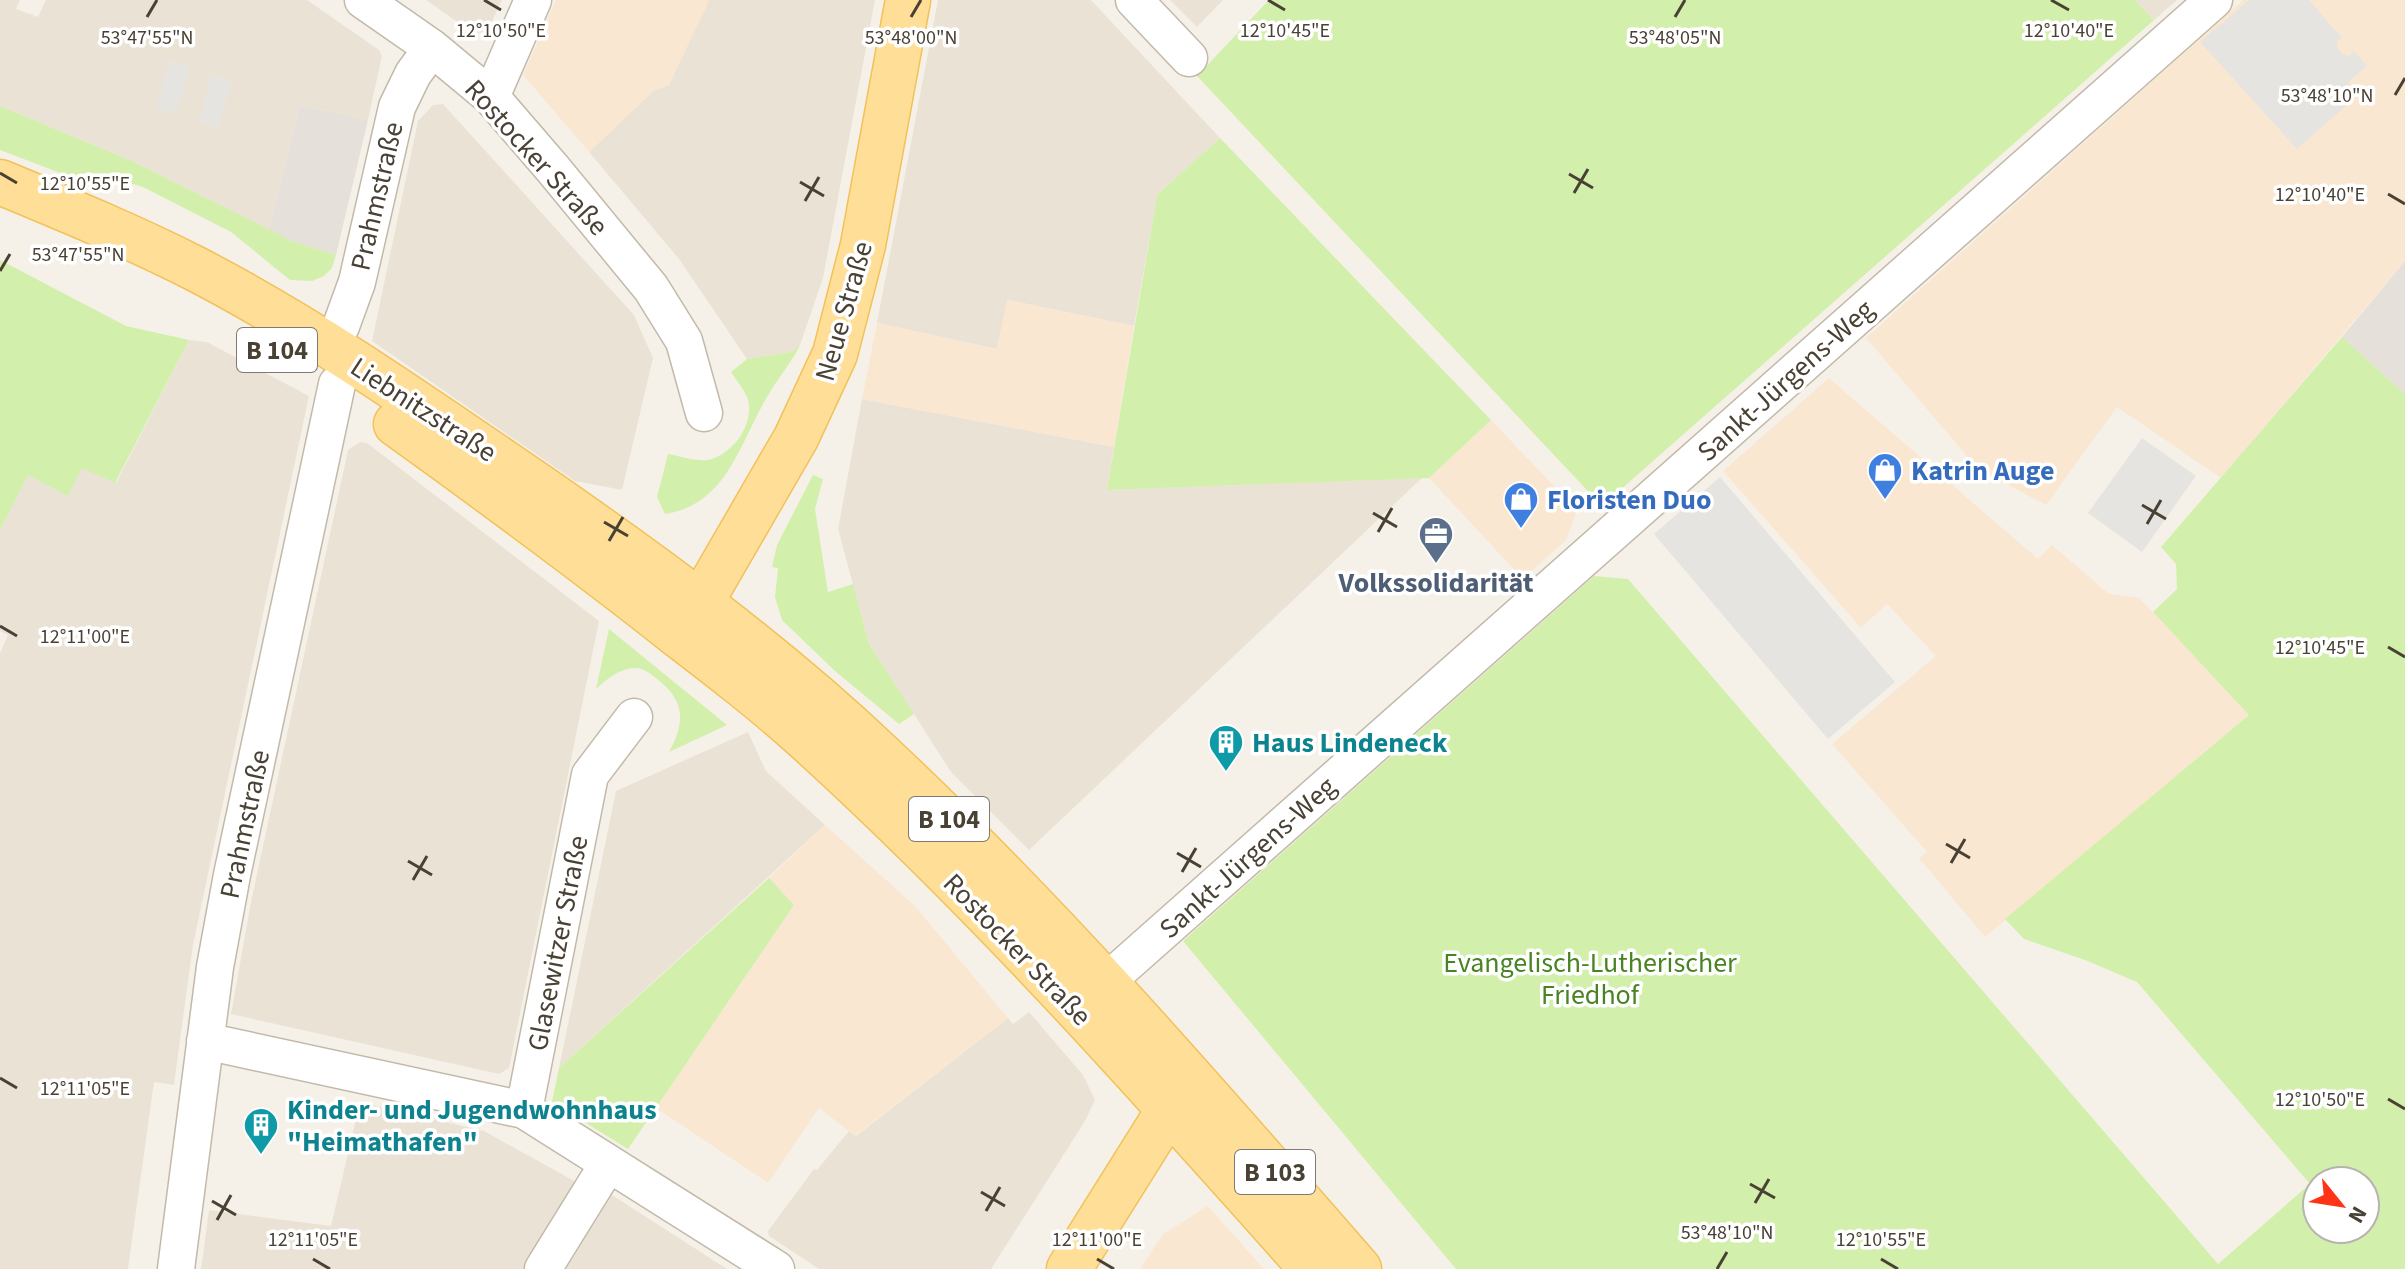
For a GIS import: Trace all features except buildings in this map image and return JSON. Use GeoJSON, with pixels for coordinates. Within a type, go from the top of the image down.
{"type":"FeatureCollection","features":[{"type":"Feature","properties":{"kind":"main road","name":"Neue Straße"},"geometry":{"type":"LineString","coordinates":[[691,620],[804,422],[835,354],[863,245],[908,0]]}},
{"type":"Feature","properties":{"kind":"main road","name":"Liebnitzstraße"},"geometry":{"type":"LineString","coordinates":[[0,182],[198,270],[334,366]]}},
{"type":"Feature","properties":{"kind":"main road","name":"Liebnitzstraße"},"geometry":{"type":"LineString","coordinates":[[0,212],[334,366],[480,446],[691,620]]}},
{"type":"Feature","properties":{"kind":"main road","name":"Rostocker Straße"},"geometry":{"type":"LineString","coordinates":[[691,620],[781,667],[875,748],[981,850],[1106,982]]}},
{"type":"Feature","properties":{"kind":"main road","name":"Rostocker Straße"},"geometry":{"type":"LineString","coordinates":[[691,620],[802,736],[881,809],[982,910],[1180,1091]]}},
{"type":"Feature","properties":{"kind":"main road","name":"B 104"},"geometry":{"type":"LineString","coordinates":[[1106,982],[1180,1091]]}},
{"type":"Feature","properties":{"kind":"main road"},"geometry":{"type":"LineString","coordinates":[[1069,1269],[1180,1091]]}},
{"type":"Feature","properties":{"kind":"main road","name":"B 103"},"geometry":{"type":"LineString","coordinates":[[1180,1091],[1312,1269]]}},
{"type":"Feature","properties":{"kind":"main road","name":"B 103"},"geometry":{"type":"LineString","coordinates":[[1180,1091],[1359,1269]]}},
{"type":"Feature","properties":{"kind":"street","name":"Rostocker Straße"},"geometry":{"type":"LineString","coordinates":[[363,0],[432,48],[491,97],[651,288],[684,341],[704,413]]}},
{"type":"Feature","properties":{"kind":"street"},"geometry":{"type":"LineString","coordinates":[[491,97],[533,0]]}},
{"type":"Feature","properties":{"kind":"street"},"geometry":{"type":"LineString","coordinates":[[1134,0],[1189,58]]}},
{"type":"Feature","properties":{"kind":"street","name":"Sankt-Jürgens-Weg"},"geometry":{"type":"LineString","coordinates":[[1106,982],[2214,0]]}},
{"type":"Feature","properties":{"kind":"street","name":"Prahmstraße"},"geometry":{"type":"LineString","coordinates":[[176,1269],[205,1041],[232,875],[341,326],[357,282],[397,107],[413,74],[432,48]]}},
{"type":"Feature","properties":{"kind":"street","name":"Glasewitzer Straße"},"geometry":{"type":"LineString","coordinates":[[524,1110],[590,775],[634,717]]}},
{"type":"Feature","properties":{"kind":"street"},"geometry":{"type":"LineString","coordinates":[[205,1041],[524,1110],[776,1269]]}},
{"type":"Feature","properties":{"kind":"street"},"geometry":{"type":"LineString","coordinates":[[543,1269],[608,1164]]}},
{"type":"Feature","properties":{"kind":"shaded area"},"geometry":{"type":"Polygon","coordinates":[[[0,0],[20,0],[16,9],[38,17],[46,0],[307,0],[379,50],[382,56],[368,120],[300,105],[269,230],[132,161],[0,106],[0,0]]]}},
{"type":"Feature","properties":{"kind":"shaded area"},"geometry":{"type":"Polygon","coordinates":[[[426,0],[502,0],[487,32],[473,33],[426,0]]]}},
{"type":"Feature","properties":{"kind":"shaded area"},"geometry":{"type":"Polygon","coordinates":[[[556,0],[707,0],[708,3],[669,85],[653,91],[589,152],[523,75],[556,0]]]}},
{"type":"Feature","properties":{"kind":"shaded area"},"geometry":{"type":"Polygon","coordinates":[[[707,0],[875,0],[823,278],[800,345],[791,352],[747,359],[679,259],[589,152],[653,91],[669,85],[707,0]]]}},
{"type":"Feature","properties":{"kind":"shaded area"},"geometry":{"type":"Polygon","coordinates":[[[938,0],[1091,0],[1220,138],[1157,195],[1134,326],[1008,300],[997,349],[877,323],[938,0]]]}},
{"type":"Feature","properties":{"kind":"shaded area"},"geometry":{"type":"Polygon","coordinates":[[[1170,0],[1223,0],[1197,27],[1170,0]]]}},
{"type":"Feature","properties":{"kind":"shaded area"},"geometry":{"type":"Polygon","coordinates":[[[2135,0],[2177,0],[2154,20],[2135,0]]]}},
{"type":"Feature","properties":{"kind":"shaded area"},"geometry":{"type":"Polygon","coordinates":[[[2243,0],[2405,0],[2405,261],[2221,478],[2117,407],[2046,505],[1978,469],[1866,338],[2243,0]]]}},
{"type":"Feature","properties":{"kind":"shaded area"},"geometry":{"type":"Polygon","coordinates":[[[2249,0],[2309,0],[2342,38],[2337,42],[2337,48],[2349,56],[2354,51],[2367,66],[2349,81],[2348,104],[2297,149],[2200,42],[2249,0]]]}},
{"type":"Feature","properties":{"kind":"shaded area"},"geometry":{"type":"Polygon","coordinates":[[[170,60],[190,66],[176,113],[156,107],[170,60]]]}},
{"type":"Feature","properties":{"kind":"shaded area"},"geometry":{"type":"Polygon","coordinates":[[[212,75],[232,81],[218,128],[199,122],[212,75]]]}},
{"type":"Feature","properties":{"kind":"shaded area"},"geometry":{"type":"Polygon","coordinates":[[[443,104],[634,315],[653,358],[622,490],[575,481],[372,341],[418,121],[433,105],[443,104]]]}},
{"type":"Feature","properties":{"kind":"shaded area"},"geometry":{"type":"Polygon","coordinates":[[[300,105],[368,120],[336,255],[269,230],[300,105]]]}},
{"type":"Feature","properties":{"kind":"shaded area"},"geometry":{"type":"Polygon","coordinates":[[[2405,261],[2405,394],[2342,337],[2405,261]]]}},
{"type":"Feature","properties":{"kind":"shaded area"},"geometry":{"type":"Polygon","coordinates":[[[1007,300],[1134,326],[1114,447],[862,399],[877,323],[997,349],[1007,300]]]}},
{"type":"Feature","properties":{"kind":"shaded area"},"geometry":{"type":"Polygon","coordinates":[[[189,340],[207,342],[309,396],[193,945],[174,1085],[154,1082],[128,1269],[0,1269],[0,653],[8,635],[0,631],[0,530],[28,474],[68,496],[82,467],[116,483],[189,340]]]}},
{"type":"Feature","properties":{"kind":"shaded area"},"geometry":{"type":"Polygon","coordinates":[[[1829,378],[2038,559],[2052,545],[2109,594],[2139,598],[2250,714],[1985,937],[1919,858],[1927,852],[1832,744],[1936,656],[1887,604],[1861,628],[1723,471],[1829,378]]]}},
{"type":"Feature","properties":{"kind":"shaded area"},"geometry":{"type":"Polygon","coordinates":[[[862,399],[1114,447],[1107,490],[1422,478],[1029,850],[951,772],[869,644],[838,529],[862,399]]]}},
{"type":"Feature","properties":{"kind":"shaded area"},"geometry":{"type":"Polygon","coordinates":[[[1491,420],[1577,510],[1566,540],[1523,579],[1429,478],[1491,420]]]}},
{"type":"Feature","properties":{"kind":"shaded area"},"geometry":{"type":"Polygon","coordinates":[[[2142,438],[2196,476],[2142,552],[2088,513],[2142,438]]]}},
{"type":"Feature","properties":{"kind":"shaded area"},"geometry":{"type":"Polygon","coordinates":[[[360,442],[367,443],[599,621],[509,1068],[499,1074],[231,1014],[250,907],[348,450],[360,442]]]}},
{"type":"Feature","properties":{"kind":"shaded area"},"geometry":{"type":"Polygon","coordinates":[[[1720,477],[1895,682],[1828,739],[1654,534],[1720,477]]]}},
{"type":"Feature","properties":{"kind":"shaded area"},"geometry":{"type":"Polygon","coordinates":[[[748,732],[766,771],[825,825],[559,1068],[616,791],[748,732]]]}},
{"type":"Feature","properties":{"kind":"shaded area"},"geometry":{"type":"Polygon","coordinates":[[[825,825],[915,906],[1008,1018],[855,1136],[819,1108],[768,1183],[656,1108],[794,905],[769,878],[825,825]]]}},
{"type":"Feature","properties":{"kind":"shaded area"},"geometry":{"type":"Polygon","coordinates":[[[1029,1012],[1083,1075],[1095,1100],[1085,1121],[991,1269],[819,1269],[769,1236],[768,1231],[814,1169],[817,1170],[849,1131],[856,1136],[1008,1018],[1013,1024],[1029,1012]]]}},
{"type":"Feature","properties":{"kind":"shaded area"},"geometry":{"type":"Polygon","coordinates":[[[360,1102],[484,1131],[578,1183],[525,1269],[201,1269],[209,1210],[331,1226],[360,1102]]]}},
{"type":"Feature","properties":{"kind":"shaded area"},"geometry":{"type":"Polygon","coordinates":[[[612,1195],[727,1269],[566,1269],[612,1195]]]}},
{"type":"Feature","properties":{"kind":"shaded area"},"geometry":{"type":"Polygon","coordinates":[[[1208,1206],[1264,1269],[1140,1269],[1163,1234],[1208,1206]]]}},
{"type":"Feature","properties":{"kind":"green space"},"geometry":{"type":"Polygon","coordinates":[[[1269,0],[2135,0],[2154,20],[1602,506],[1197,76],[1269,0]]]}},
{"type":"Feature","properties":{"kind":"green space"},"geometry":{"type":"Polygon","coordinates":[[[0,106],[132,161],[292,241],[336,255],[332,268],[312,281],[290,280],[231,232],[143,187],[126,182],[84,182],[0,150],[0,106]]]}},
{"type":"Feature","properties":{"kind":"green space"},"geometry":{"type":"Polygon","coordinates":[[[1220,138],[1491,420],[1429,478],[1107,490],[1157,195],[1220,138]]]}},
{"type":"Feature","properties":{"kind":"green space"},"geometry":{"type":"Polygon","coordinates":[[[0,260],[126,326],[189,340],[115,483],[82,468],[68,496],[28,475],[0,530],[0,260]]]}},
{"type":"Feature","properties":{"kind":"green space","name":"Evangelisch-Lutherischer Friedhof"},"geometry":{"type":"Polygon","coordinates":[[[2342,337],[2405,394],[2405,1269],[1456,1269],[1183,941],[1594,576],[1628,579],[2218,1264],[2301,1192],[2301,1245],[2381,1245],[2381,1165],[2301,1165],[2301,1173],[2137,982],[2024,939],[2005,919],[2249,715],[2153,612],[2177,589],[2176,564],[2161,547],[2342,337]]]}},
{"type":"Feature","properties":{"kind":"green space"},"geometry":{"type":"Polygon","coordinates":[[[800,345],[718,484],[687,508],[665,514],[657,497],[668,454],[696,460],[712,459],[727,451],[744,430],[749,414],[748,401],[731,372],[747,359],[791,352],[800,345]]]}},
{"type":"Feature","properties":{"kind":"green space"},"geometry":{"type":"Polygon","coordinates":[[[813,475],[823,479],[815,509],[828,592],[853,584],[869,644],[914,714],[899,724],[835,671],[782,620],[775,597],[778,568],[772,567],[777,545],[813,475]]]}},
{"type":"Feature","properties":{"kind":"green space"},"geometry":{"type":"Polygon","coordinates":[[[609,629],[727,725],[669,752],[678,731],[680,713],[673,696],[657,679],[641,669],[629,668],[596,689],[609,629]]]}},
{"type":"Feature","properties":{"kind":"green space"},"geometry":{"type":"Polygon","coordinates":[[[769,878],[794,905],[628,1149],[552,1102],[559,1068],[769,878]]]}},
{"type":"Feature","properties":{"kind":"place","name":"Katrin Auge"},"geometry":{"type":"Point","coordinates":[1885,501]}},
{"type":"Feature","properties":{"kind":"place","name":"Floristen Duo"},"geometry":{"type":"Point","coordinates":[1521,530]}},
{"type":"Feature","properties":{"kind":"place","name":"Volkssolidarität"},"geometry":{"type":"Point","coordinates":[1436,565]}},
{"type":"Feature","properties":{"kind":"place","name":"Haus Lindeneck"},"geometry":{"type":"Point","coordinates":[1226,773]}},
{"type":"Feature","properties":{"kind":"place","name":"Kinder- und Jugendwohnhaus \"Heimathafen\""},"geometry":{"type":"Point","coordinates":[261,1156]}}]}
